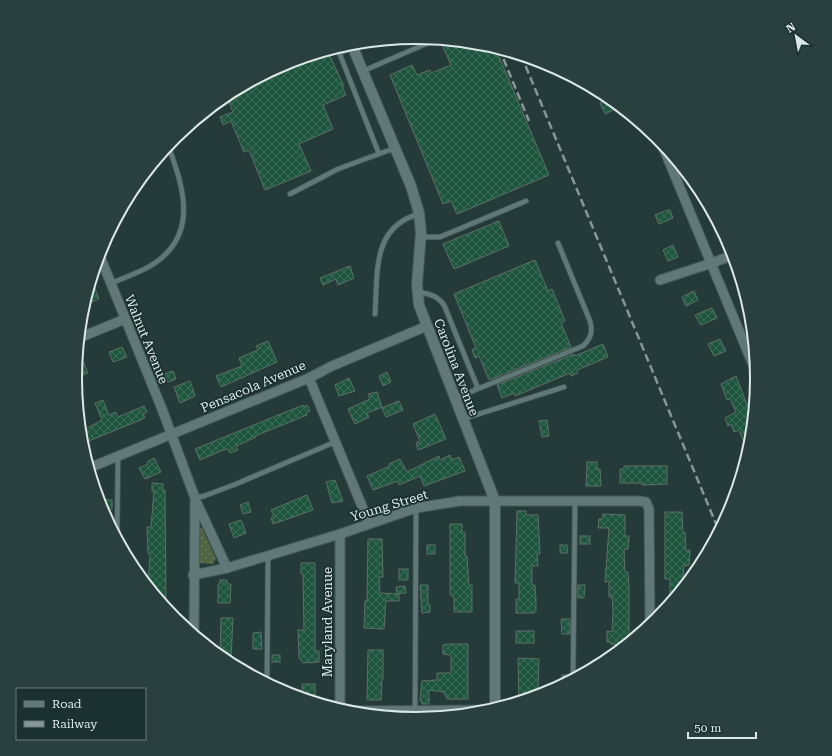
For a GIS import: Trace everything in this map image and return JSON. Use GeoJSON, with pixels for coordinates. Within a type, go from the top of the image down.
{"type":"FeatureCollection","features":[{"type":"Feature","properties":{"kind":"street","name":"Carolina Avenue"},"geometry":{"type":"LineString","coordinates":[[354,50],[412,186],[419,214],[421,237],[418,292],[419,305],[495,501],[495,703]]}},
{"type":"Feature","properties":{"kind":"street"},"geometry":{"type":"LineString","coordinates":[[669,160],[749,354]]}},
{"type":"Feature","properties":{"kind":"street"},"geometry":{"type":"LineString","coordinates":[[660,280],[727,256]]}},
{"type":"Feature","properties":{"kind":"street","name":"Walnut Avenue"},"geometry":{"type":"LineString","coordinates":[[103,263],[195,498]]}},
{"type":"Feature","properties":{"kind":"street"},"geometry":{"type":"LineString","coordinates":[[85,336],[125,319]]}},
{"type":"Feature","properties":{"kind":"street","name":"Pensacola Avenue"},"geometry":{"type":"LineString","coordinates":[[94,466],[309,378],[332,366],[427,326]]}},
{"type":"Feature","properties":{"kind":"street"},"geometry":{"type":"LineString","coordinates":[[309,378],[369,523]]}},
{"type":"Feature","properties":{"kind":"street"},"geometry":{"type":"LineString","coordinates":[[195,498],[227,568]]}},
{"type":"Feature","properties":{"kind":"street"},"geometry":{"type":"LineString","coordinates":[[194,627],[193,575],[195,498]]}},
{"type":"Feature","properties":{"kind":"street","name":"Young Street"},"geometry":{"type":"LineString","coordinates":[[193,575],[227,568],[268,556],[340,534],[416,508],[460,501],[646,502],[649,509],[650,616]]}},
{"type":"Feature","properties":{"kind":"street","name":"Maryland Avenue"},"geometry":{"type":"LineString","coordinates":[[340,534],[340,703]]}},
{"type":"Feature","properties":{"kind":"lane"},"geometry":{"type":"LineString","coordinates":[[363,71],[425,44]]}},
{"type":"Feature","properties":{"kind":"lane"},"geometry":{"type":"LineString","coordinates":[[339,53],[379,154]]}},
{"type":"Feature","properties":{"kind":"lane"},"geometry":{"type":"LineString","coordinates":[[290,194],[338,169],[395,148]]}},
{"type":"Feature","properties":{"kind":"lane"},"geometry":{"type":"LineString","coordinates":[[111,283],[141,271],[156,262],[170,250],[179,236],[184,220],[185,206],[170,152]]}},
{"type":"Feature","properties":{"kind":"lane"},"geometry":{"type":"LineString","coordinates":[[421,237],[440,237],[526,201]]}},
{"type":"Feature","properties":{"kind":"lane"},"geometry":{"type":"LineString","coordinates":[[375,314],[380,254],[384,240],[391,229],[401,221],[419,214]]}},
{"type":"Feature","properties":{"kind":"lane"},"geometry":{"type":"LineString","coordinates":[[455,399],[583,346],[589,340],[592,331],[590,321],[558,243]]}},
{"type":"Feature","properties":{"kind":"lane"},"geometry":{"type":"LineString","coordinates":[[418,292],[431,294],[439,299],[444,305],[477,386],[475,390]]}},
{"type":"Feature","properties":{"kind":"lane"},"geometry":{"type":"LineString","coordinates":[[463,419],[564,387]]}},
{"type":"Feature","properties":{"kind":"lane"},"geometry":{"type":"LineString","coordinates":[[195,498],[236,484],[336,442]]}},
{"type":"Feature","properties":{"kind":"lane"},"geometry":{"type":"LineString","coordinates":[[117,528],[118,456]]}},
{"type":"Feature","properties":{"kind":"lane"},"geometry":{"type":"LineString","coordinates":[[573,673],[575,501]]}},
{"type":"Feature","properties":{"kind":"lane"},"geometry":{"type":"LineString","coordinates":[[415,712],[416,508]]}},
{"type":"Feature","properties":{"kind":"lane"},"geometry":{"type":"LineString","coordinates":[[267,677],[268,556]]}},
{"type":"Feature","properties":{"kind":"green space"},"geometry":{"type":"Polygon","coordinates":[[[199,527],[202,528],[216,559],[213,564],[199,563],[197,529],[199,527]]]}},
{"type":"Feature","properties":{"kind":"building"},"geometry":{"type":"Polygon","coordinates":[[[442,45],[481,50],[498,54],[549,175],[457,214],[451,201],[443,204],[390,75],[412,65],[417,75],[430,70],[431,73],[451,65],[442,45]]]}},
{"type":"Feature","properties":{"kind":"building"},"geometry":{"type":"Polygon","coordinates":[[[329,55],[344,86],[342,87],[346,95],[323,105],[333,129],[299,144],[311,171],[265,190],[249,150],[244,152],[231,121],[223,125],[220,117],[233,112],[229,101],[230,100],[268,78],[288,69],[329,55]]]}},
{"type":"Feature","properties":{"kind":"building"},"geometry":{"type":"Polygon","coordinates":[[[604,101],[615,110],[605,114],[600,103],[604,101]]]}},
{"type":"Feature","properties":{"kind":"building"},"geometry":{"type":"Polygon","coordinates":[[[670,210],[673,218],[659,224],[655,215],[670,210]]]}},
{"type":"Feature","properties":{"kind":"building"},"geometry":{"type":"Polygon","coordinates":[[[499,221],[509,246],[454,269],[443,244],[499,221]]]}},
{"type":"Feature","properties":{"kind":"building"},"geometry":{"type":"Polygon","coordinates":[[[673,245],[678,257],[668,261],[663,250],[673,245]]]}},
{"type":"Feature","properties":{"kind":"building"},"geometry":{"type":"Polygon","coordinates":[[[535,260],[548,291],[552,289],[565,321],[561,323],[571,347],[489,380],[479,356],[475,358],[472,350],[476,348],[454,294],[535,260]]]}},
{"type":"Feature","properties":{"kind":"building"},"geometry":{"type":"Polygon","coordinates":[[[350,266],[354,278],[338,285],[336,279],[323,285],[320,278],[350,266]]]}},
{"type":"Feature","properties":{"kind":"building"},"geometry":{"type":"Polygon","coordinates":[[[95,287],[99,299],[91,302],[95,287]]]}},
{"type":"Feature","properties":{"kind":"building"},"geometry":{"type":"Polygon","coordinates":[[[694,291],[698,300],[686,306],[682,297],[694,291]]]}},
{"type":"Feature","properties":{"kind":"building"},"geometry":{"type":"Polygon","coordinates":[[[712,308],[717,318],[701,325],[695,315],[712,308]]]}},
{"type":"Feature","properties":{"kind":"building"},"geometry":{"type":"Polygon","coordinates":[[[720,339],[726,351],[714,356],[708,344],[720,339]]]}},
{"type":"Feature","properties":{"kind":"building"},"geometry":{"type":"Polygon","coordinates":[[[268,341],[277,362],[221,387],[216,376],[242,366],[239,358],[258,350],[256,346],[268,341]]]}},
{"type":"Feature","properties":{"kind":"building"},"geometry":{"type":"Polygon","coordinates":[[[603,344],[608,357],[577,370],[578,373],[571,376],[570,373],[515,396],[514,393],[502,398],[497,385],[603,344]]]}},
{"type":"Feature","properties":{"kind":"building"},"geometry":{"type":"Polygon","coordinates":[[[122,347],[127,357],[113,362],[109,352],[122,347]]]}},
{"type":"Feature","properties":{"kind":"building"},"geometry":{"type":"Polygon","coordinates":[[[83,361],[88,373],[82,375],[83,361]]]}},
{"type":"Feature","properties":{"kind":"building"},"geometry":{"type":"Polygon","coordinates":[[[173,371],[176,379],[168,382],[164,374],[173,371]]]}},
{"type":"Feature","properties":{"kind":"building"},"geometry":{"type":"Polygon","coordinates":[[[387,372],[391,382],[383,386],[379,376],[387,372]]]}},
{"type":"Feature","properties":{"kind":"building"},"geometry":{"type":"Polygon","coordinates":[[[736,376],[748,407],[744,442],[739,430],[734,432],[731,424],[728,426],[725,418],[736,412],[730,399],[727,400],[721,384],[736,376]]]}},
{"type":"Feature","properties":{"kind":"building"},"geometry":{"type":"Polygon","coordinates":[[[349,378],[355,391],[339,396],[335,385],[349,378]]]}},
{"type":"Feature","properties":{"kind":"building"},"geometry":{"type":"Polygon","coordinates":[[[190,381],[195,396],[180,403],[174,387],[190,381]]]}},
{"type":"Feature","properties":{"kind":"building"},"geometry":{"type":"Polygon","coordinates":[[[377,392],[382,407],[367,413],[369,417],[355,424],[348,409],[370,399],[368,394],[377,392]]]}},
{"type":"Feature","properties":{"kind":"building"},"geometry":{"type":"Polygon","coordinates":[[[103,400],[109,415],[116,412],[118,417],[144,406],[147,412],[143,414],[145,417],[143,419],[88,441],[86,429],[102,420],[95,403],[103,400]]]}},
{"type":"Feature","properties":{"kind":"building"},"geometry":{"type":"Polygon","coordinates":[[[399,401],[403,410],[386,417],[382,408],[399,401]]]}},
{"type":"Feature","properties":{"kind":"building"},"geometry":{"type":"Polygon","coordinates":[[[303,405],[304,407],[307,405],[310,411],[306,413],[307,415],[255,436],[256,437],[236,446],[238,450],[230,453],[228,449],[223,450],[200,460],[195,449],[303,405]]]}},
{"type":"Feature","properties":{"kind":"building"},"geometry":{"type":"Polygon","coordinates":[[[435,414],[446,439],[418,450],[416,443],[420,441],[413,424],[435,414]]]}},
{"type":"Feature","properties":{"kind":"building"},"geometry":{"type":"Polygon","coordinates":[[[547,420],[549,436],[542,437],[539,421],[547,420]]]}},
{"type":"Feature","properties":{"kind":"building"},"geometry":{"type":"Polygon","coordinates":[[[450,455],[452,460],[459,457],[465,471],[424,486],[420,476],[399,485],[398,481],[373,490],[367,476],[390,466],[389,464],[400,459],[407,472],[439,456],[440,460],[450,455]]]}},
{"type":"Feature","properties":{"kind":"building"},"geometry":{"type":"Polygon","coordinates":[[[154,458],[161,472],[145,479],[139,468],[148,464],[147,462],[154,458]]]}},
{"type":"Feature","properties":{"kind":"building"},"geometry":{"type":"Polygon","coordinates":[[[587,462],[597,462],[597,469],[600,469],[601,486],[586,486],[587,462]]]}},
{"type":"Feature","properties":{"kind":"building"},"geometry":{"type":"Polygon","coordinates":[[[624,466],[667,466],[667,484],[642,485],[642,483],[620,483],[620,469],[624,469],[624,466]]]}},
{"type":"Feature","properties":{"kind":"building"},"geometry":{"type":"Polygon","coordinates":[[[335,480],[343,501],[332,503],[326,482],[335,480]]]}},
{"type":"Feature","properties":{"kind":"building"},"geometry":{"type":"Polygon","coordinates":[[[152,483],[163,484],[163,490],[165,490],[166,599],[149,578],[150,554],[148,554],[147,527],[151,527],[154,491],[152,491],[152,483]]]}},
{"type":"Feature","properties":{"kind":"building"},"geometry":{"type":"Polygon","coordinates":[[[307,495],[313,510],[273,524],[271,518],[274,516],[271,510],[307,495]]]}},
{"type":"Feature","properties":{"kind":"building"},"geometry":{"type":"Polygon","coordinates":[[[105,500],[112,500],[112,509],[108,509],[105,500]]]}},
{"type":"Feature","properties":{"kind":"building"},"geometry":{"type":"Polygon","coordinates":[[[248,502],[251,512],[243,514],[240,505],[248,502]]]}},
{"type":"Feature","properties":{"kind":"building"},"geometry":{"type":"Polygon","coordinates":[[[517,511],[526,511],[526,515],[538,515],[540,554],[537,554],[538,566],[532,566],[532,585],[535,585],[536,600],[536,611],[534,613],[516,613],[516,599],[519,599],[519,583],[515,583],[517,511]]]}},
{"type":"Feature","properties":{"kind":"building"},"geometry":{"type":"Polygon","coordinates":[[[665,512],[682,512],[686,551],[690,550],[689,565],[684,566],[683,578],[670,594],[670,579],[665,579],[665,512]]]}},
{"type":"Feature","properties":{"kind":"building"},"geometry":{"type":"Polygon","coordinates":[[[603,514],[625,515],[625,536],[629,536],[628,549],[624,549],[625,572],[628,572],[629,586],[629,635],[617,644],[607,642],[607,631],[612,632],[613,612],[612,597],[609,597],[609,581],[605,582],[609,528],[598,528],[599,519],[603,519],[603,514]]]}},
{"type":"Feature","properties":{"kind":"building"},"geometry":{"type":"Polygon","coordinates":[[[241,520],[246,533],[234,538],[229,524],[241,520]]]}},
{"type":"Feature","properties":{"kind":"building"},"geometry":{"type":"Polygon","coordinates":[[[450,524],[462,524],[462,532],[465,532],[465,556],[467,556],[469,585],[472,585],[472,612],[454,612],[454,597],[450,595],[450,524]]]}},
{"type":"Feature","properties":{"kind":"building"},"geometry":{"type":"Polygon","coordinates":[[[580,536],[590,536],[590,544],[580,544],[580,536]]]}},
{"type":"Feature","properties":{"kind":"building"},"geometry":{"type":"Polygon","coordinates":[[[368,539],[382,539],[383,577],[379,577],[380,593],[399,594],[399,601],[386,601],[384,629],[364,628],[365,601],[367,601],[368,539]]]}},
{"type":"Feature","properties":{"kind":"building"},"geometry":{"type":"Polygon","coordinates":[[[427,545],[435,545],[435,554],[427,554],[427,545]]]}},
{"type":"Feature","properties":{"kind":"building"},"geometry":{"type":"Polygon","coordinates":[[[560,545],[567,545],[568,553],[560,553],[560,545]]]}},
{"type":"Feature","properties":{"kind":"building"},"geometry":{"type":"Polygon","coordinates":[[[301,563],[315,563],[315,651],[319,651],[319,662],[303,663],[299,658],[298,630],[304,630],[303,574],[301,574],[301,563]]]}},
{"type":"Feature","properties":{"kind":"building"},"geometry":{"type":"Polygon","coordinates":[[[399,569],[408,569],[408,580],[399,580],[399,569]]]}},
{"type":"Feature","properties":{"kind":"building"},"geometry":{"type":"Polygon","coordinates":[[[220,580],[227,580],[227,584],[231,584],[230,603],[218,603],[218,584],[220,584],[220,580]]]}},
{"type":"Feature","properties":{"kind":"building"},"geometry":{"type":"Polygon","coordinates":[[[420,585],[428,585],[428,605],[430,605],[430,612],[422,613],[420,585]]]}},
{"type":"Feature","properties":{"kind":"building"},"geometry":{"type":"Polygon","coordinates":[[[578,585],[585,585],[584,598],[578,598],[578,585]]]}},
{"type":"Feature","properties":{"kind":"building"},"geometry":{"type":"Polygon","coordinates":[[[405,586],[406,593],[397,594],[396,587],[405,586]]]}},
{"type":"Feature","properties":{"kind":"building"},"geometry":{"type":"Polygon","coordinates":[[[221,618],[233,618],[231,657],[220,649],[221,618]]]}},
{"type":"Feature","properties":{"kind":"building"},"geometry":{"type":"Polygon","coordinates":[[[561,619],[570,619],[570,634],[562,634],[561,619]]]}},
{"type":"Feature","properties":{"kind":"building"},"geometry":{"type":"Polygon","coordinates":[[[516,631],[534,631],[534,643],[516,643],[516,631]]]}},
{"type":"Feature","properties":{"kind":"building"},"geometry":{"type":"Polygon","coordinates":[[[261,632],[262,649],[253,649],[253,633],[261,632]]]}},
{"type":"Feature","properties":{"kind":"building"},"geometry":{"type":"Polygon","coordinates":[[[468,644],[468,699],[447,699],[444,692],[429,690],[429,704],[422,704],[422,701],[420,701],[422,681],[437,680],[437,673],[451,673],[451,655],[443,654],[443,645],[468,644]]]}},
{"type":"Feature","properties":{"kind":"building"},"geometry":{"type":"Polygon","coordinates":[[[368,650],[383,650],[381,700],[367,700],[368,650]]]}},
{"type":"Feature","properties":{"kind":"building"},"geometry":{"type":"Polygon","coordinates":[[[272,655],[280,655],[280,662],[272,662],[272,655]]]}},
{"type":"Feature","properties":{"kind":"building"},"geometry":{"type":"Polygon","coordinates":[[[518,658],[539,659],[538,689],[519,695],[518,658]]]}},
{"type":"Feature","properties":{"kind":"building"},"geometry":{"type":"Polygon","coordinates":[[[562,675],[569,675],[564,678],[562,679],[562,675]]]}},
{"type":"Feature","properties":{"kind":"building"},"geometry":{"type":"Polygon","coordinates":[[[302,684],[315,684],[315,695],[302,692],[302,684]]]}},
{"type":"Feature","properties":{"kind":"railway"},"geometry":{"type":"LineString","coordinates":[[502,55],[529,121]]}},
{"type":"Feature","properties":{"kind":"railway"},"geometry":{"type":"LineString","coordinates":[[524,62],[716,525]]}}]}
